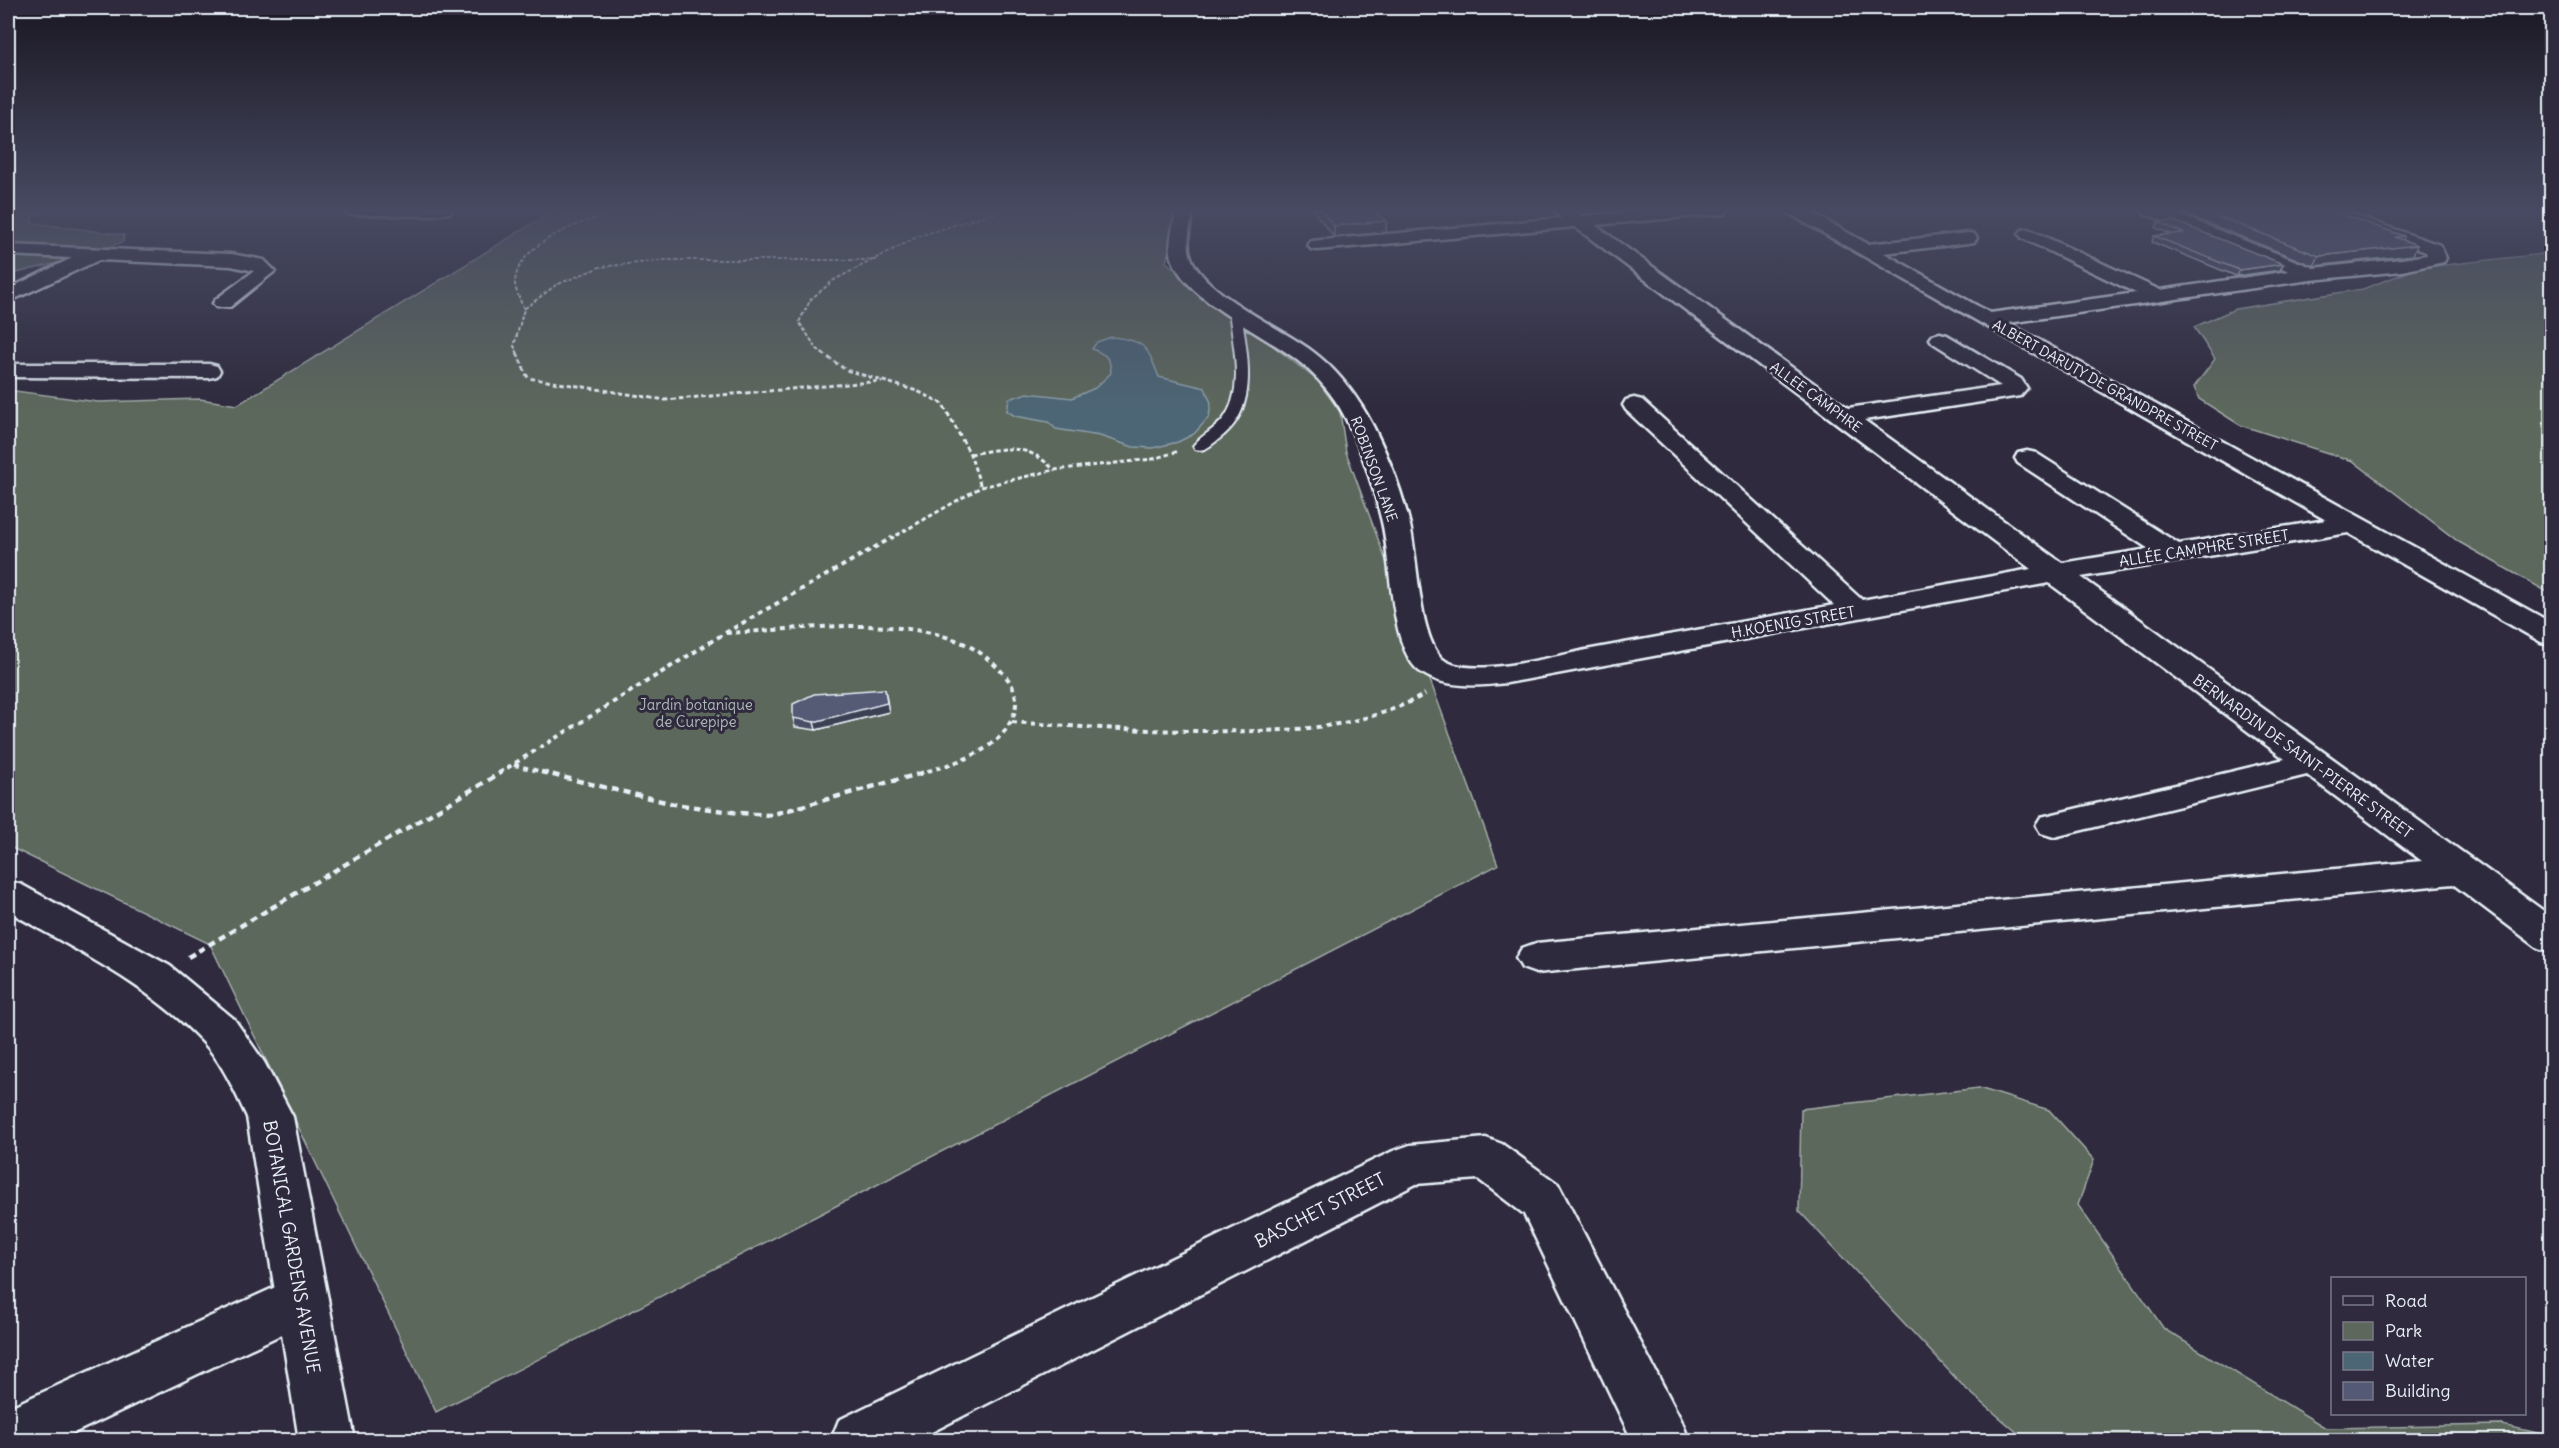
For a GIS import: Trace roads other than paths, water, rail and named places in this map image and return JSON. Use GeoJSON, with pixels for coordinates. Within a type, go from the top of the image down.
{"type":"FeatureCollection","features":[{"type":"Feature","properties":{"kind":"street"},"geometry":{"type":"LineString","coordinates":[[8,296],[49,277]]}},
{"type":"Feature","properties":{"kind":"street"},"geometry":{"type":"LineString","coordinates":[[223,303],[259,277]]}},
{"type":"Feature","properties":{"kind":"street","name":"ROBINSON LANE"},"geometry":{"type":"LineString","coordinates":[[1195,277],[1209,291],[1304,355],[1334,381],[1353,411],[1395,521],[1412,626],[1422,656],[1432,666],[1468,675],[1531,670]]}},
{"type":"Feature","properties":{"kind":"street","name":"ALLEE CAMPHRE"},"geometry":{"type":"LineString","coordinates":[[1654,277],[2055,573]]}},
{"type":"Feature","properties":{"kind":"street","name":"ALBERT DARUTY DE GRANDPRE STREET"},"geometry":{"type":"LineString","coordinates":[[1912,277],[2552,636]]}},
{"type":"Feature","properties":{"kind":"street"},"geometry":{"type":"LineString","coordinates":[[2117,277],[2160,297]]}},
{"type":"Feature","properties":{"kind":"street"},"geometry":{"type":"LineString","coordinates":[[1987,320],[2294,277]]}},
{"type":"Feature","properties":{"kind":"street"},"geometry":{"type":"LineString","coordinates":[[1843,416],[2012,391],[2016,388],[1940,339]]}},
{"type":"Feature","properties":{"kind":"street"},"geometry":{"type":"LineString","coordinates":[[8,371],[209,371]]}},
{"type":"Feature","properties":{"kind":"street"},"geometry":{"type":"LineString","coordinates":[[1634,405],[1856,610]]}},
{"type":"Feature","properties":{"kind":"street"},"geometry":{"type":"LineString","coordinates":[[2028,458],[2174,553]]}},
{"type":"Feature","properties":{"kind":"street","name":"ALLÉE CAMPHRE STREET"},"geometry":{"type":"LineString","coordinates":[[2055,573],[2353,524]]}},
{"type":"Feature","properties":{"kind":"street","name":"H.KOENIG STREET"},"geometry":{"type":"LineString","coordinates":[[1531,670],[2055,573]]}},
{"type":"Feature","properties":{"kind":"street","name":"BERNARDIN DE SAINT-PIERRE STREET"},"geometry":{"type":"LineString","coordinates":[[2055,573],[2552,938]]}},
{"type":"Feature","properties":{"kind":"street"},"geometry":{"type":"LineString","coordinates":[[2054,825],[2314,763]]}},
{"type":"Feature","properties":{"kind":"street"},"geometry":{"type":"LineString","coordinates":[[1536,958],[2459,871]]}},
{"type":"Feature","properties":{"kind":"street","name":"BOTANICAL GARDENS AVENUE"},"geometry":{"type":"LineString","coordinates":[[8,894],[156,977],[219,1031],[248,1074],[270,1118],[327,1440]]}},
{"type":"Feature","properties":{"kind":"street","name":"BASCHET STREET"},"geometry":{"type":"LineString","coordinates":[[859,1440],[1410,1164],[1486,1158],[1541,1199],[1661,1440]]}},
{"type":"Feature","properties":{"kind":"street"},"geometry":{"type":"LineString","coordinates":[[8,1436],[302,1299]]}},
{"type":"Feature","properties":{"kind":"lane"},"geometry":{"type":"LineString","coordinates":[[1200,446],[1216,436],[1229,423],[1239,406],[1243,378],[1236,318],[1240,313]]}},
{"type":"Feature","properties":{"kind":"water"},"geometry":{"type":"Polygon","coordinates":[[[1111,337],[1132,340],[1144,347],[1159,377],[1205,388],[1211,403],[1209,417],[1194,434],[1178,442],[1153,448],[1133,447],[1100,436],[1056,429],[1048,422],[1015,416],[1007,411],[1009,399],[1027,393],[1072,398],[1095,388],[1111,373],[1111,368],[1106,357],[1092,349],[1097,342],[1111,337]]]}},
{"type":"Feature","properties":{"kind":"park label","name":"Jardin botanique de Curepipe"},"geometry":{"type":"Point","coordinates":[696,712]}}]}
